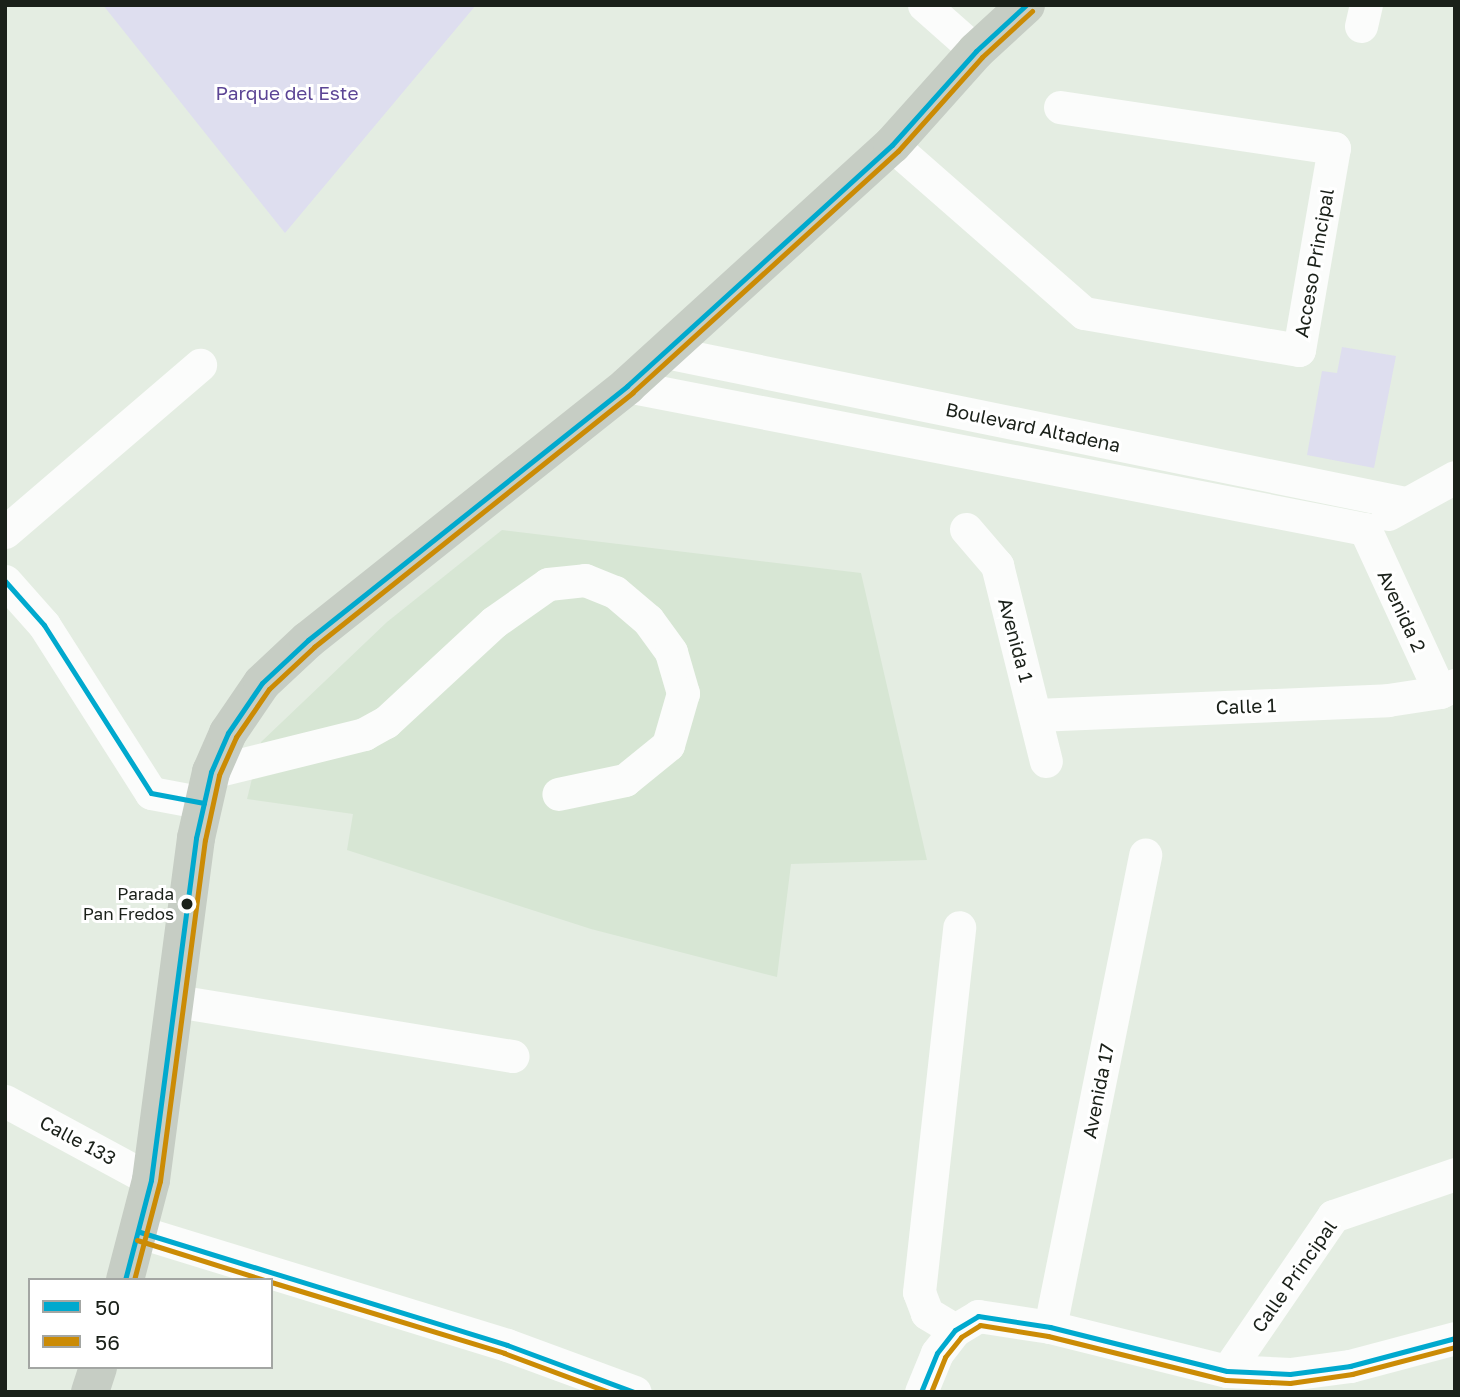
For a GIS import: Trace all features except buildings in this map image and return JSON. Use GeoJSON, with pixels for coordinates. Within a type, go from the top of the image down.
{"type":"FeatureCollection","features":[{"type":"Feature","properties":{"kind":"main road"},"geometry":{"type":"LineString","coordinates":[[126,1278],[140,1232],[151,1180],[190,877],[208,788],[228,733],[262,683],[626,386],[661,351],[892,145],[976,51],[1026,5]]}},
{"type":"Feature","properties":{"kind":"main road"},"geometry":{"type":"LineString","coordinates":[[90,1392],[97,1369]]}},
{"type":"Feature","properties":{"kind":"street"},"geometry":{"type":"LineString","coordinates":[[924,5],[976,51]]}},
{"type":"Feature","properties":{"kind":"street","name":"Acceso Principal"},"geometry":{"type":"LineString","coordinates":[[892,145],[1084,313],[1298,350],[1334,148],[1060,107]]}},
{"type":"Feature","properties":{"kind":"street","name":"Boulevard Altadena"},"geometry":{"type":"LineString","coordinates":[[661,351],[1405,503]]}},
{"type":"Feature","properties":{"kind":"street"},"geometry":{"type":"LineString","coordinates":[[5,531],[200,365]]}},
{"type":"Feature","properties":{"kind":"street","name":"Boulevard Altadena"},"geometry":{"type":"LineString","coordinates":[[626,386],[1365,529]]}},
{"type":"Feature","properties":{"kind":"street"},"geometry":{"type":"LineString","coordinates":[[853,430],[861,392]]}},
{"type":"Feature","properties":{"kind":"street"},"geometry":{"type":"LineString","coordinates":[[1105,478],[1112,443]]}},
{"type":"Feature","properties":{"kind":"street"},"geometry":{"type":"LineString","coordinates":[[1365,529],[1405,503],[1455,477]]}},
{"type":"Feature","properties":{"kind":"street","name":"Avenida 1"},"geometry":{"type":"LineString","coordinates":[[966,529],[997,565],[1046,761]]}},
{"type":"Feature","properties":{"kind":"street","name":"Avenida 2"},"geometry":{"type":"LineString","coordinates":[[1365,529],[1447,689]]}},
{"type":"Feature","properties":{"kind":"street"},"geometry":{"type":"LineString","coordinates":[[5,581],[44,625],[151,793],[208,788],[365,734],[386,722],[516,607],[548,584],[585,580],[615,592],[648,620],[671,652],[683,693],[668,745],[625,780],[558,794]]}},
{"type":"Feature","properties":{"kind":"street","name":"Calle 1"},"geometry":{"type":"LineString","coordinates":[[1036,715],[1388,700],[1447,689]]}},
{"type":"Feature","properties":{"kind":"street","name":"Avenida 17"},"geometry":{"type":"LineString","coordinates":[[1050,1327],[1145,854]]}},
{"type":"Feature","properties":{"kind":"street"},"geometry":{"type":"LineString","coordinates":[[955,1330],[927,1313],[919,1292],[959,928]]}},
{"type":"Feature","properties":{"kind":"street"},"geometry":{"type":"LineString","coordinates":[[176,1001],[513,1056]]}},
{"type":"Feature","properties":{"kind":"street","name":"Calle 133"},"geometry":{"type":"LineString","coordinates":[[5,1101],[151,1180]]}},
{"type":"Feature","properties":{"kind":"street","name":"Calle Principal"},"geometry":{"type":"LineString","coordinates":[[1227,1371],[1333,1216],[1455,1174]]}},
{"type":"Feature","properties":{"kind":"street"},"geometry":{"type":"LineString","coordinates":[[140,1232],[507,1345],[635,1392]]}},
{"type":"Feature","properties":{"kind":"street"},"geometry":{"type":"LineString","coordinates":[[920,1392],[937,1353],[955,1330],[978,1315],[1050,1327],[1227,1371],[1350,1379],[1455,1338]]}},
{"type":"Feature","properties":{"kind":"shaded area"},"geometry":{"type":"Polygon","coordinates":[[[502,530],[861,573],[927,860],[791,864],[777,977],[591,929],[347,850],[353,814],[247,799],[261,742],[387,622],[502,530]]]}},
{"type":"Feature","properties":{"kind":"green space","name":"Parque del Este"},"geometry":{"type":"Polygon","coordinates":[[[103,5],[476,5],[285,233],[103,5]]]}},
{"type":"Feature","properties":{"kind":"green space"},"geometry":{"type":"Polygon","coordinates":[[[1342,347],[1396,356],[1374,468],[1307,455],[1322,371],[1337,373],[1342,347]]]}},
{"type":"Feature","properties":{"kind":"transit line","name":"50"},"geometry":{"type":"LineString","coordinates":[[126,1278],[151,1180],[196,838],[211,772],[228,733],[262,683],[308,640],[627,386],[892,145],[976,51],[1026,5]]}},
{"type":"Feature","properties":{"kind":"transit line","name":"56"},"geometry":{"type":"LineString","coordinates":[[135,1278],[160,1181],[205,840],[219,775],[236,737],[269,689],[314,647],[633,392],[898,151],[982,57],[1032,11]]}},
{"type":"Feature","properties":{"kind":"transit line","name":"50"},"geometry":{"type":"LineString","coordinates":[[5,581],[44,625],[151,793],[204,803]]}},
{"type":"Feature","properties":{"kind":"transit line","name":"50"},"geometry":{"type":"LineString","coordinates":[[140,1232],[507,1345],[634,1392]]}},
{"type":"Feature","properties":{"kind":"transit line","name":"56"},"geometry":{"type":"LineString","coordinates":[[137,1240],[259,1278]]}},
{"type":"Feature","properties":{"kind":"transit line","name":"56"},"geometry":{"type":"LineString","coordinates":[[273,1283],[504,1353],[609,1392]]}},
{"type":"Feature","properties":{"kind":"transit line","name":"50"},"geometry":{"type":"LineString","coordinates":[[921,1392],[937,1353],[955,1330],[978,1316],[1050,1327],[1227,1371],[1290,1374],[1350,1366],[1455,1338]]}},
{"type":"Feature","properties":{"kind":"transit line","name":"56"},"geometry":{"type":"LineString","coordinates":[[931,1392],[945,1357],[961,1337],[980,1325],[1048,1336],[1226,1380],[1290,1383],[1352,1374],[1455,1347]]}},
{"type":"Feature","properties":{"kind":"place","name":"Parada Pan Fredos"},"geometry":{"type":"Point","coordinates":[187,904]}}]}
